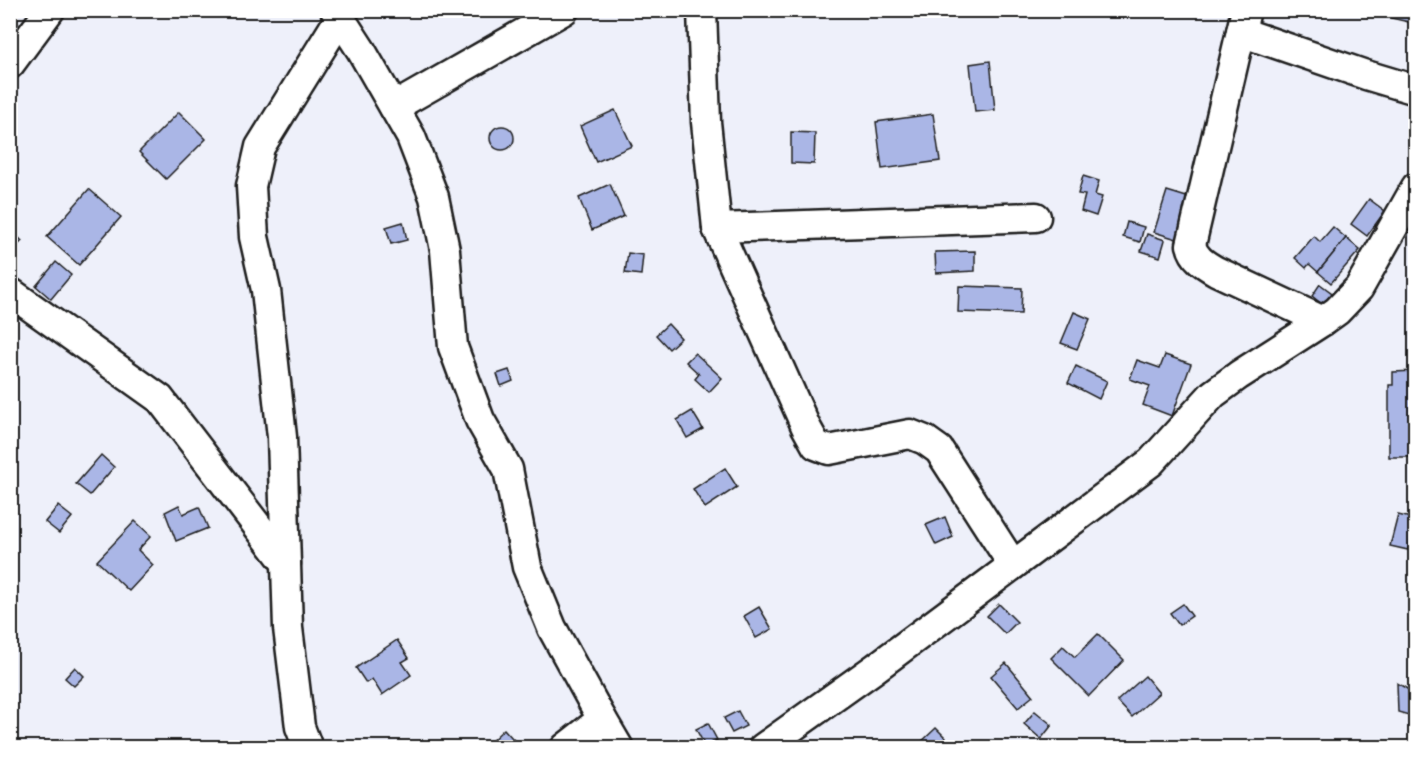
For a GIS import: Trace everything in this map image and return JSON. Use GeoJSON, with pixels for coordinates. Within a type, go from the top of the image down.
{"type":"FeatureCollection","features":[{"type":"Feature","properties":{"kind":"street"},"geometry":{"type":"LineString","coordinates":[[10,64],[50,10]]}},
{"type":"Feature","properties":{"kind":"street"},"geometry":{"type":"LineString","coordinates":[[394,107],[564,10]]}},
{"type":"Feature","properties":{"kind":"street"},"geometry":{"type":"LineString","coordinates":[[702,10],[706,122],[717,228],[816,445],[829,450],[910,434],[925,440],[939,450],[1013,565]]}},
{"type":"Feature","properties":{"kind":"street"},"geometry":{"type":"LineString","coordinates":[[308,747],[300,728],[288,628],[282,437],[266,290],[254,237],[250,186],[260,147],[339,13],[411,137],[434,197],[445,250],[453,347],[480,420],[508,469],[527,567],[552,628],[620,747]]}},
{"type":"Feature","properties":{"kind":"street"},"geometry":{"type":"LineString","coordinates":[[1323,321],[1209,267],[1193,254],[1191,244],[1244,21],[1366,75],[1416,90]]}},
{"type":"Feature","properties":{"kind":"street"},"geometry":{"type":"LineString","coordinates":[[763,747],[874,669],[1151,462],[1214,394],[1239,375],[1337,311],[1359,288],[1416,187]]}},
{"type":"Feature","properties":{"kind":"street"},"geometry":{"type":"LineString","coordinates":[[717,228],[1036,217]]}},
{"type":"Feature","properties":{"kind":"street"},"geometry":{"type":"LineString","coordinates":[[10,292],[160,399],[286,563]]}},
{"type":"Feature","properties":{"kind":"street"},"geometry":{"type":"LineString","coordinates":[[565,747],[602,719]]}},
{"type":"Feature","properties":{"kind":"building"},"geometry":{"type":"Polygon","coordinates":[[[1392,10],[1411,10],[1409,22],[1391,18],[1392,10]]]}},
{"type":"Feature","properties":{"kind":"building"},"geometry":{"type":"Polygon","coordinates":[[[990,61],[995,110],[975,112],[970,64],[990,61]]]}},
{"type":"Feature","properties":{"kind":"building"},"geometry":{"type":"Polygon","coordinates":[[[615,110],[632,146],[596,162],[580,126],[615,110]]]}},
{"type":"Feature","properties":{"kind":"building"},"geometry":{"type":"Polygon","coordinates":[[[179,112],[206,139],[166,179],[139,152],[179,112]]]}},
{"type":"Feature","properties":{"kind":"building"},"geometry":{"type":"Polygon","coordinates":[[[933,114],[940,161],[882,169],[876,122],[933,114]]]}},
{"type":"Feature","properties":{"kind":"building"},"geometry":{"type":"Polygon","coordinates":[[[502,126],[507,127],[513,133],[513,143],[507,149],[502,150],[497,149],[491,143],[490,138],[491,133],[497,127],[502,126]]]}},
{"type":"Feature","properties":{"kind":"building"},"geometry":{"type":"Polygon","coordinates":[[[791,132],[815,133],[814,164],[791,163],[791,132]]]}},
{"type":"Feature","properties":{"kind":"building"},"geometry":{"type":"Polygon","coordinates":[[[1083,176],[1099,181],[1095,195],[1102,197],[1096,216],[1081,211],[1085,195],[1078,194],[1083,176]]]}},
{"type":"Feature","properties":{"kind":"building"},"geometry":{"type":"Polygon","coordinates":[[[610,184],[624,216],[592,230],[579,198],[610,184]]]}},
{"type":"Feature","properties":{"kind":"building"},"geometry":{"type":"Polygon","coordinates":[[[89,189],[121,217],[79,265],[47,237],[89,189]]]}},
{"type":"Feature","properties":{"kind":"building"},"geometry":{"type":"Polygon","coordinates":[[[1167,191],[1193,199],[1180,240],[1154,232],[1167,191]]]}},
{"type":"Feature","properties":{"kind":"building"},"geometry":{"type":"Polygon","coordinates":[[[1369,199],[1385,211],[1367,236],[1351,224],[1369,199]]]}},
{"type":"Feature","properties":{"kind":"building"},"geometry":{"type":"Polygon","coordinates":[[[403,222],[407,240],[391,244],[386,227],[403,222]]]}},
{"type":"Feature","properties":{"kind":"building"},"geometry":{"type":"Polygon","coordinates":[[[1127,222],[1144,227],[1140,242],[1123,237],[1127,222]]]}},
{"type":"Feature","properties":{"kind":"building"},"geometry":{"type":"Polygon","coordinates":[[[1333,227],[1346,238],[1318,272],[1309,264],[1306,268],[1295,258],[1314,236],[1320,242],[1333,227]]]}},
{"type":"Feature","properties":{"kind":"building"},"geometry":{"type":"Polygon","coordinates":[[[12,231],[22,241],[10,253],[10,234],[12,231]]]}},
{"type":"Feature","properties":{"kind":"building"},"geometry":{"type":"Polygon","coordinates":[[[1147,234],[1165,240],[1160,257],[1141,251],[1147,234]]]}},
{"type":"Feature","properties":{"kind":"building"},"geometry":{"type":"Polygon","coordinates":[[[1346,238],[1360,250],[1331,283],[1318,272],[1346,238]]]}},
{"type":"Feature","properties":{"kind":"building"},"geometry":{"type":"Polygon","coordinates":[[[975,251],[975,271],[936,273],[935,252],[975,251]]]}},
{"type":"Feature","properties":{"kind":"building"},"geometry":{"type":"Polygon","coordinates":[[[628,253],[643,255],[641,275],[625,273],[628,253]]]}},
{"type":"Feature","properties":{"kind":"building"},"geometry":{"type":"Polygon","coordinates":[[[56,262],[71,275],[51,299],[36,286],[56,262]]]}},
{"type":"Feature","properties":{"kind":"building"},"geometry":{"type":"Polygon","coordinates":[[[1320,284],[1332,293],[1323,305],[1312,296],[1320,284]]]}},
{"type":"Feature","properties":{"kind":"building"},"geometry":{"type":"Polygon","coordinates":[[[959,286],[1022,288],[1021,314],[958,312],[959,286]]]}},
{"type":"Feature","properties":{"kind":"building"},"geometry":{"type":"Polygon","coordinates":[[[1074,312],[1090,319],[1077,349],[1061,343],[1074,312]]]}},
{"type":"Feature","properties":{"kind":"building"},"geometry":{"type":"Polygon","coordinates":[[[668,324],[681,338],[669,349],[656,335],[668,324]]]}},
{"type":"Feature","properties":{"kind":"building"},"geometry":{"type":"Polygon","coordinates":[[[695,353],[722,378],[709,392],[695,379],[699,374],[686,362],[695,353]]]}},
{"type":"Feature","properties":{"kind":"building"},"geometry":{"type":"Polygon","coordinates":[[[1165,355],[1191,364],[1172,416],[1143,405],[1150,386],[1130,379],[1137,360],[1160,368],[1165,355]]]}},
{"type":"Feature","properties":{"kind":"building"},"geometry":{"type":"Polygon","coordinates":[[[1076,366],[1107,381],[1099,399],[1068,383],[1076,366]]]}},
{"type":"Feature","properties":{"kind":"building"},"geometry":{"type":"Polygon","coordinates":[[[509,370],[513,381],[501,386],[497,374],[509,370]]]}},
{"type":"Feature","properties":{"kind":"building"},"geometry":{"type":"Polygon","coordinates":[[[1416,371],[1416,457],[1389,457],[1389,385],[1393,385],[1393,372],[1416,371]]]}},
{"type":"Feature","properties":{"kind":"building"},"geometry":{"type":"Polygon","coordinates":[[[692,411],[703,429],[687,438],[677,420],[692,411]]]}},
{"type":"Feature","properties":{"kind":"building"},"geometry":{"type":"Polygon","coordinates":[[[101,455],[114,467],[90,495],[76,484],[101,455]]]}},
{"type":"Feature","properties":{"kind":"building"},"geometry":{"type":"Polygon","coordinates":[[[725,468],[737,487],[705,508],[693,489],[725,468]]]}},
{"type":"Feature","properties":{"kind":"building"},"geometry":{"type":"Polygon","coordinates":[[[179,505],[183,514],[199,507],[208,528],[176,541],[165,512],[179,505]]]}},
{"type":"Feature","properties":{"kind":"building"},"geometry":{"type":"Polygon","coordinates":[[[58,506],[72,517],[59,533],[45,522],[58,506]]]}},
{"type":"Feature","properties":{"kind":"building"},"geometry":{"type":"Polygon","coordinates":[[[1398,515],[1416,519],[1408,550],[1390,546],[1398,515]]]}},
{"type":"Feature","properties":{"kind":"building"},"geometry":{"type":"Polygon","coordinates":[[[945,517],[953,537],[936,545],[926,525],[945,517]]]}},
{"type":"Feature","properties":{"kind":"building"},"geometry":{"type":"Polygon","coordinates":[[[135,521],[151,536],[138,550],[153,565],[129,591],[97,561],[135,521]]]}},
{"type":"Feature","properties":{"kind":"building"},"geometry":{"type":"Polygon","coordinates":[[[999,604],[1017,622],[1005,634],[987,616],[999,604]]]}},
{"type":"Feature","properties":{"kind":"building"},"geometry":{"type":"Polygon","coordinates":[[[1183,604],[1192,616],[1179,625],[1170,613],[1183,604]]]}},
{"type":"Feature","properties":{"kind":"building"},"geometry":{"type":"Polygon","coordinates":[[[759,607],[772,629],[756,638],[744,616],[759,607]]]}},
{"type":"Feature","properties":{"kind":"building"},"geometry":{"type":"Polygon","coordinates":[[[1098,634],[1124,660],[1089,696],[1051,658],[1063,646],[1075,657],[1098,634]]]}},
{"type":"Feature","properties":{"kind":"building"},"geometry":{"type":"Polygon","coordinates":[[[397,640],[409,658],[402,662],[411,675],[382,695],[372,679],[366,683],[356,668],[397,640]]]}},
{"type":"Feature","properties":{"kind":"building"},"geometry":{"type":"Polygon","coordinates":[[[1006,663],[1033,696],[1018,708],[991,676],[1006,663]]]}},
{"type":"Feature","properties":{"kind":"building"},"geometry":{"type":"Polygon","coordinates":[[[75,667],[84,676],[74,686],[65,678],[75,667]]]}},
{"type":"Feature","properties":{"kind":"building"},"geometry":{"type":"Polygon","coordinates":[[[1145,676],[1159,693],[1132,717],[1117,701],[1145,676]]]}},
{"type":"Feature","properties":{"kind":"building"},"geometry":{"type":"Polygon","coordinates":[[[1397,683],[1416,694],[1416,717],[1398,712],[1397,683]]]}},
{"type":"Feature","properties":{"kind":"building"},"geometry":{"type":"Polygon","coordinates":[[[738,711],[746,726],[732,733],[724,718],[738,711]]]}},
{"type":"Feature","properties":{"kind":"building"},"geometry":{"type":"Polygon","coordinates":[[[1035,711],[1052,725],[1041,739],[1024,724],[1035,711]]]}},
{"type":"Feature","properties":{"kind":"building"},"geometry":{"type":"Polygon","coordinates":[[[708,723],[717,740],[705,746],[696,729],[708,723]]]}},
{"type":"Feature","properties":{"kind":"building"},"geometry":{"type":"Polygon","coordinates":[[[936,728],[946,738],[936,748],[920,748],[918,745],[936,728]]]}},
{"type":"Feature","properties":{"kind":"building"},"geometry":{"type":"Polygon","coordinates":[[[504,729],[521,748],[484,748],[504,729]]]}}]}
